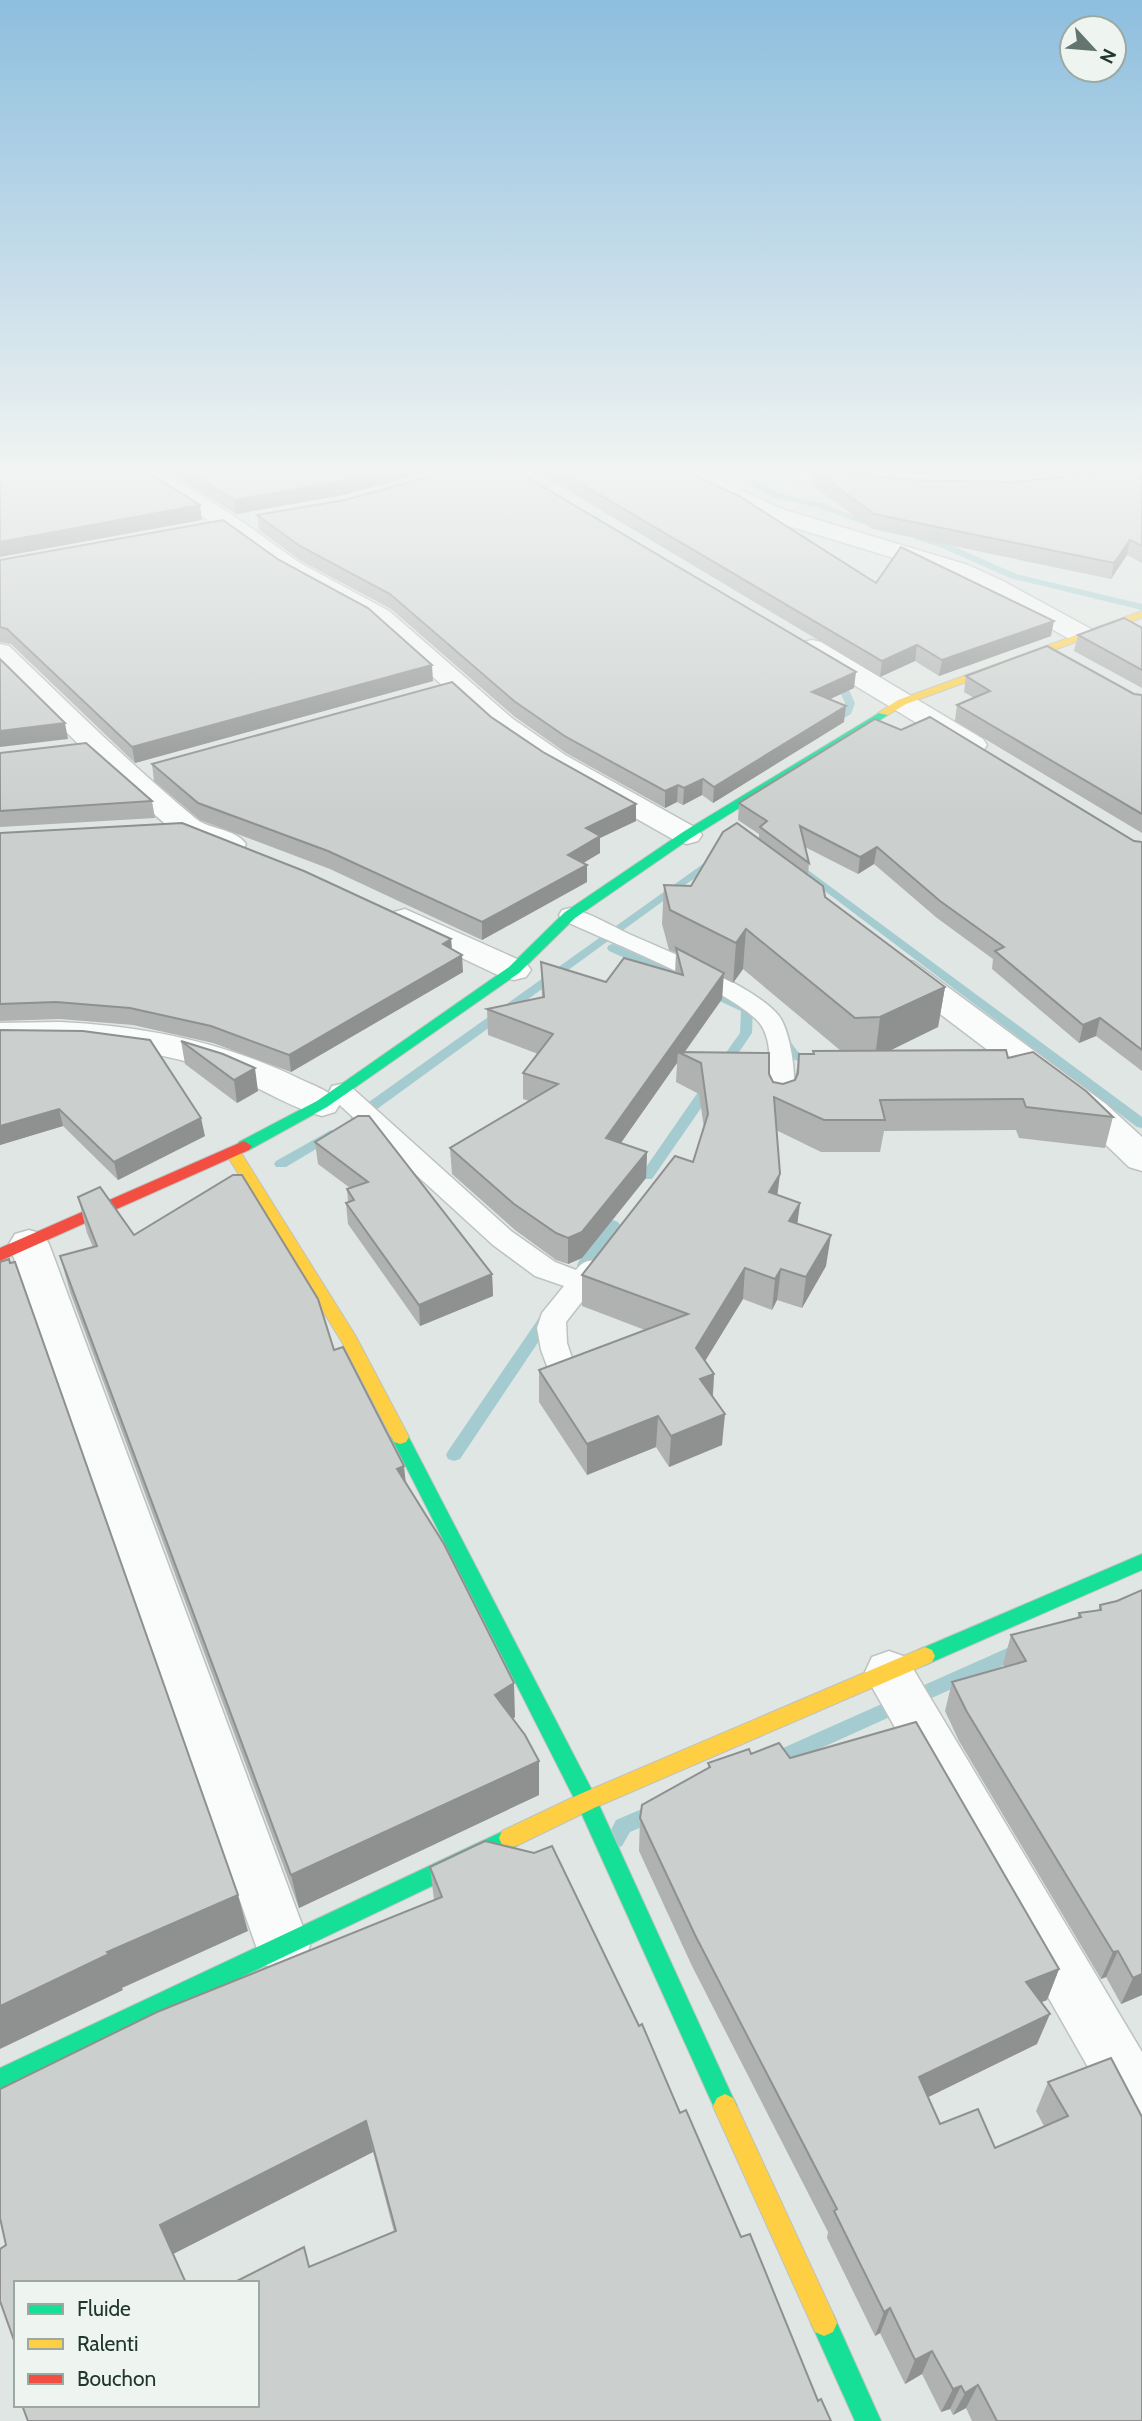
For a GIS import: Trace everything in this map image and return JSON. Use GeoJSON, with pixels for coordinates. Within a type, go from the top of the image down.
{"type":"FeatureCollection","features":[{"type":"Feature","properties":{"kind":"street"},"geometry":{"type":"LineString","coordinates":[[322,585],[380,616],[445,688],[555,761],[708,833]]}},
{"type":"Feature","properties":{"kind":"street"},"geometry":{"type":"LineString","coordinates":[[992,585],[1090,632]]}},
{"type":"Feature","properties":{"kind":"street"},"geometry":{"type":"LineString","coordinates":[[283,1945],[14,1250],[233,1152],[332,1098],[514,970],[570,915],[708,833],[902,702],[1142,614]]}},
{"type":"Feature","properties":{"kind":"street"},"geometry":{"type":"LineString","coordinates":[[785,632],[994,758]]}},
{"type":"Feature","properties":{"kind":"street"},"geometry":{"type":"LineString","coordinates":[[1046,649],[1070,662]]}},
{"type":"Feature","properties":{"kind":"street"},"geometry":{"type":"LineString","coordinates":[[0,652],[98,746],[141,774],[188,828]]}},
{"type":"Feature","properties":{"kind":"street"},"geometry":{"type":"LineString","coordinates":[[61,751],[98,746]]}},
{"type":"Feature","properties":{"kind":"street"},"geometry":{"type":"LineString","coordinates":[[148,830],[188,828],[253,853]]}},
{"type":"Feature","properties":{"kind":"street"},"geometry":{"type":"LineString","coordinates":[[377,905],[514,970]]}},
{"type":"Feature","properties":{"kind":"street"},"geometry":{"type":"LineString","coordinates":[[873,947],[1093,1112],[1142,1158]]}},
{"type":"Feature","properties":{"kind":"street"},"geometry":{"type":"LineString","coordinates":[[0,1034],[48,1031],[161,1043],[238,1065],[332,1098]]}},
{"type":"Feature","properties":{"kind":"street"},"geometry":{"type":"LineString","coordinates":[[233,1152],[349,1339],[587,1801],[868,2421]]}},
{"type":"Feature","properties":{"kind":"street"},"geometry":{"type":"LineString","coordinates":[[0,2080],[587,1801],[1142,1562]]}},
{"type":"Feature","properties":{"kind":"street"},"geometry":{"type":"LineString","coordinates":[[889,1672],[1142,2107]]}},
{"type":"Feature","properties":{"kind":"lane"},"geometry":{"type":"LineString","coordinates":[[570,915],[742,998],[769,1018],[791,1061],[780,1104]]}},
{"type":"Feature","properties":{"kind":"lane"},"geometry":{"type":"LineString","coordinates":[[332,1098],[502,1238],[545,1269],[582,1282]]}},
{"type":"Feature","properties":{"kind":"lane"},"geometry":{"type":"LineString","coordinates":[[565,1379],[550,1330],[552,1320],[607,1250]]}},
{"type":"Feature","properties":{"kind":"building"},"geometry":{"type":"Polygon","coordinates":[[[0,585],[325,585],[368,608],[432,665],[132,747],[7,629],[0,627],[0,585]]]}},
{"type":"Feature","properties":{"kind":"building"},"geometry":{"type":"Polygon","coordinates":[[[373,585],[709,585],[856,672],[812,692],[846,706],[714,787],[703,779],[684,788],[678,785],[665,791],[566,737],[514,701],[390,594],[373,585]]]}},
{"type":"Feature","properties":{"kind":"building"},"geometry":{"type":"Polygon","coordinates":[[[753,585],[980,585],[1054,621],[942,660],[917,645],[882,661],[753,585]]]}},
{"type":"Feature","properties":{"kind":"building"},"geometry":{"type":"Polygon","coordinates":[[[1124,618],[1142,628],[1142,670],[1078,635],[1124,618]]]}},
{"type":"Feature","properties":{"kind":"building"},"geometry":{"type":"Polygon","coordinates":[[[1047,646],[1134,694],[1142,695],[1142,814],[957,705],[990,691],[966,676],[1047,646]]]}},
{"type":"Feature","properties":{"kind":"building"},"geometry":{"type":"Polygon","coordinates":[[[0,659],[65,723],[0,731],[0,659]]]}},
{"type":"Feature","properties":{"kind":"building"},"geometry":{"type":"Polygon","coordinates":[[[452,682],[491,717],[543,752],[636,804],[586,828],[600,836],[568,855],[587,865],[482,922],[328,851],[198,803],[152,764],[452,682]]]}},
{"type":"Feature","properties":{"kind":"building"},"geometry":{"type":"Polygon","coordinates":[[[930,717],[1134,841],[1142,842],[1142,1050],[1100,1018],[1083,1025],[995,951],[1004,947],[940,901],[877,847],[860,857],[800,826],[809,863],[760,827],[767,821],[739,803],[875,719],[901,730],[930,717]]]}},
{"type":"Feature","properties":{"kind":"building"},"geometry":{"type":"Polygon","coordinates":[[[86,743],[152,801],[0,811],[0,753],[86,743]]]}},
{"type":"Feature","properties":{"kind":"building"},"geometry":{"type":"Polygon","coordinates":[[[182,823],[304,871],[451,939],[443,944],[462,955],[289,1055],[211,1026],[130,1008],[56,1002],[0,1004],[0,833],[182,823]]]}},
{"type":"Feature","properties":{"kind":"building"},"geometry":{"type":"Polygon","coordinates":[[[737,823],[823,886],[825,897],[945,987],[880,1017],[855,1018],[746,929],[736,943],[670,910],[664,885],[691,886],[723,832],[737,823]]]}},
{"type":"Feature","properties":{"kind":"building"},"geometry":{"type":"Polygon","coordinates":[[[676,948],[724,973],[606,1138],[647,1152],[582,1232],[568,1238],[556,1233],[514,1204],[450,1148],[558,1084],[523,1073],[553,1034],[487,1009],[544,997],[541,962],[606,982],[624,958],[683,975],[676,948]]]}},
{"type":"Feature","properties":{"kind":"building"},"geometry":{"type":"Polygon","coordinates":[[[0,1030],[83,1031],[150,1040],[201,1118],[114,1162],[59,1109],[0,1126],[0,1030]]]}},
{"type":"Feature","properties":{"kind":"building"},"geometry":{"type":"Polygon","coordinates":[[[181,1041],[223,1054],[255,1068],[234,1080],[181,1041]]]}},
{"type":"Feature","properties":{"kind":"building"},"geometry":{"type":"Polygon","coordinates":[[[1006,1050],[1008,1058],[1033,1052],[1086,1091],[1113,1117],[1026,1107],[1023,1099],[880,1100],[885,1120],[824,1120],[774,1097],[780,1174],[769,1192],[800,1203],[789,1221],[831,1235],[806,1277],[781,1269],[775,1279],[745,1268],[696,1348],[714,1374],[700,1379],[725,1414],[671,1436],[658,1416],[587,1444],[539,1370],[688,1314],[582,1275],[675,1156],[693,1162],[708,1114],[701,1063],[678,1052],[769,1053],[769,1074],[773,1082],[783,1084],[795,1080],[799,1054],[814,1054],[813,1051],[1006,1050]]]}},
{"type":"Feature","properties":{"kind":"building"},"geometry":{"type":"Polygon","coordinates":[[[358,1116],[369,1116],[492,1274],[419,1305],[346,1203],[354,1200],[347,1189],[368,1182],[315,1142],[358,1116]]]}},
{"type":"Feature","properties":{"kind":"building"},"geometry":{"type":"Polygon","coordinates":[[[233,1175],[242,1175],[318,1299],[334,1350],[343,1347],[404,1466],[397,1469],[444,1544],[514,1683],[495,1695],[525,1735],[539,1761],[291,1875],[60,1256],[97,1246],[78,1197],[100,1187],[134,1235],[233,1175]]]}},
{"type":"Feature","properties":{"kind":"building"},"geometry":{"type":"Polygon","coordinates":[[[9,1259],[10,1263],[15,1262],[238,1895],[107,1952],[109,1954],[0,2006],[0,1262],[9,1259]]]}},
{"type":"Feature","properties":{"kind":"building"},"geometry":{"type":"Polygon","coordinates":[[[1142,1590],[1142,1974],[1133,1978],[1118,1951],[1113,1952],[967,1712],[952,1682],[1026,1661],[1011,1635],[1081,1617],[1079,1613],[1101,1610],[1100,1605],[1142,1590]]]}},
{"type":"Feature","properties":{"kind":"building"},"geometry":{"type":"Polygon","coordinates":[[[916,1722],[1059,1969],[1026,1982],[1050,2014],[919,2077],[940,2124],[978,2109],[995,2148],[1068,2116],[1048,2082],[1111,2058],[1142,2117],[1142,2421],[997,2421],[978,2385],[965,2393],[961,2386],[953,2389],[932,2351],[915,2360],[890,2308],[884,2312],[834,2211],[837,2209],[695,1935],[640,1818],[642,1805],[710,1767],[708,1763],[749,1749],[751,1754],[779,1743],[790,1758],[916,1722]]]}},
{"type":"Feature","properties":{"kind":"building"},"geometry":{"type":"Polygon","coordinates":[[[485,1841],[534,1853],[552,1846],[639,2026],[642,2024],[680,2113],[686,2110],[741,2237],[750,2234],[818,2401],[821,2399],[831,2421],[28,2421],[23,2407],[259,2407],[259,2281],[237,2281],[304,2247],[309,2267],[396,2231],[366,2121],[160,2225],[185,2281],[14,2281],[14,2340],[0,2301],[0,2249],[6,2245],[0,2218],[0,2089],[157,2012],[442,1897],[430,1867],[485,1841]]]}},
{"type":"Feature","properties":{"kind":"waterway"},"geometry":{"type":"LineString","coordinates":[[1050,585],[1142,607]]}},
{"type":"Feature","properties":{"kind":"waterway"},"geometry":{"type":"LineString","coordinates":[[831,683],[845,692],[850,703],[847,712],[832,722]]}},
{"type":"Feature","properties":{"kind":"waterway"},"geometry":{"type":"LineString","coordinates":[[357,1117],[717,857]]}},
{"type":"Feature","properties":{"kind":"waterway"},"geometry":{"type":"LineString","coordinates":[[793,862],[1142,1124]]}},
{"type":"Feature","properties":{"kind":"waterway"},"geometry":{"type":"LineString","coordinates":[[613,948],[671,974]]}},
{"type":"Feature","properties":{"kind":"waterway"},"geometry":{"type":"LineString","coordinates":[[706,990],[747,1009],[746,1033],[721,1068]]}},
{"type":"Feature","properties":{"kind":"waterway"},"geometry":{"type":"LineString","coordinates":[[780,1036],[793,1055],[816,1062]]}},
{"type":"Feature","properties":{"kind":"waterway"},"geometry":{"type":"LineString","coordinates":[[647,1176],[710,1085]]}},
{"type":"Feature","properties":{"kind":"waterway"},"geometry":{"type":"LineString","coordinates":[[281,1164],[331,1134]]}},
{"type":"Feature","properties":{"kind":"waterway"},"geometry":{"type":"LineString","coordinates":[[584,1265],[613,1225]]}},
{"type":"Feature","properties":{"kind":"waterway"},"geometry":{"type":"LineString","coordinates":[[454,1455],[548,1316]]}},
{"type":"Feature","properties":{"kind":"waterway"},"geometry":{"type":"LineString","coordinates":[[771,1762],[1021,1650]]}},
{"type":"Feature","properties":{"kind":"waterway"},"geometry":{"type":"LineString","coordinates":[[615,1840],[623,1826],[656,1812]]}},
{"type":"Feature","properties":{"kind":"traffic: fast"},"geometry":{"type":"LineString","coordinates":[[244,1146],[322,1104],[514,970],[570,915],[687,835],[884,713]]}},
{"type":"Feature","properties":{"kind":"traffic: fast"},"geometry":{"type":"LineString","coordinates":[[400,1437],[587,1801],[725,2106]]}},
{"type":"Feature","properties":{"kind":"traffic: fast"},"geometry":{"type":"LineString","coordinates":[[925,1656],[1142,1562]]}},
{"type":"Feature","properties":{"kind":"traffic: fast"},"geometry":{"type":"LineString","coordinates":[[0,2080],[510,1838]]}},
{"type":"Feature","properties":{"kind":"traffic: fast"},"geometry":{"type":"LineString","coordinates":[[824,2323],[868,2421]]}},
{"type":"Feature","properties":{"kind":"traffic: slow"},"geometry":{"type":"LineString","coordinates":[[884,713],[902,702],[1142,614]]}},
{"type":"Feature","properties":{"kind":"traffic: slow"},"geometry":{"type":"LineString","coordinates":[[233,1152],[349,1339],[400,1437]]}},
{"type":"Feature","properties":{"kind":"traffic: slow"},"geometry":{"type":"LineString","coordinates":[[510,1838],[587,1801],[925,1656]]}},
{"type":"Feature","properties":{"kind":"traffic: slow"},"geometry":{"type":"LineString","coordinates":[[725,2106],[824,2323]]}},
{"type":"Feature","properties":{"kind":"traffic: jam"},"geometry":{"type":"LineString","coordinates":[[0,1255],[244,1146]]}}]}
